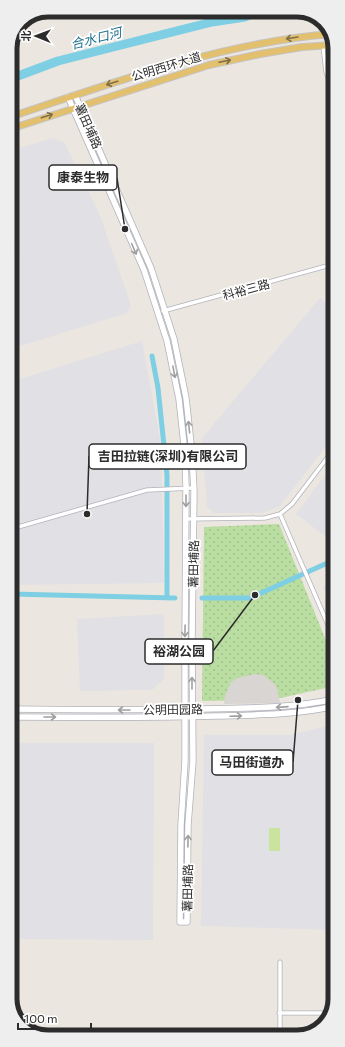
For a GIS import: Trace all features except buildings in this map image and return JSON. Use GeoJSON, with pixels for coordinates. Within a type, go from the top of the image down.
{"type":"FeatureCollection","features":[{"type":"Feature","properties":{"kind":"main road","name":"公明西环大道"},"geometry":{"type":"LineString","coordinates":[[17,115],[155,69],[204,55],[258,43],[303,36],[325,34]]}},
{"type":"Feature","properties":{"kind":"main road","name":"公明西环大道"},"geometry":{"type":"LineString","coordinates":[[17,126],[209,65],[302,47],[328,46]]}},
{"type":"Feature","properties":{"kind":"street"},"geometry":{"type":"LineString","coordinates":[[323,46],[328,77]]}},
{"type":"Feature","properties":{"kind":"street","name":"薯田埔路"},"geometry":{"type":"LineString","coordinates":[[68,98],[140,263],[158,313],[166,341],[178,399],[185,454],[186,488],[185,761],[180,824],[180,922],[187,922],[188,825],[193,761],[194,488],[186,398],[174,339],[151,268],[75,95]]}},
{"type":"Feature","properties":{"kind":"street","name":"科裕三路"},"geometry":{"type":"LineString","coordinates":[[158,313],[328,266]]}},
{"type":"Feature","properties":{"kind":"street"},"geometry":{"type":"LineString","coordinates":[[186,519],[265,518],[280,514],[292,504],[328,457]]}},
{"type":"Feature","properties":{"kind":"street"},"geometry":{"type":"LineString","coordinates":[[17,527],[147,490],[194,488]]}},
{"type":"Feature","properties":{"kind":"street"},"geometry":{"type":"LineString","coordinates":[[280,514],[328,626]]}},
{"type":"Feature","properties":{"kind":"street","name":"公明田园路"},"geometry":{"type":"LineString","coordinates":[[17,710],[270,708],[296,706],[328,700]]}},
{"type":"Feature","properties":{"kind":"street","name":"公明田园路"},"geometry":{"type":"LineString","coordinates":[[17,717],[192,717],[271,715],[296,713],[328,707]]}},
{"type":"Feature","properties":{"kind":"street"},"geometry":{"type":"LineString","coordinates":[[280,962],[280,1030]]}},
{"type":"Feature","properties":{"kind":"street"},"geometry":{"type":"LineString","coordinates":[[280,1013],[325,1013]]}},
{"type":"Feature","properties":{"kind":"shaded area"},"geometry":{"type":"Polygon","coordinates":[[[53,138],[64,142],[99,213],[131,305],[127,313],[17,347],[17,149],[53,138]]]}},
{"type":"Feature","properties":{"kind":"shaded area"},"geometry":{"type":"Polygon","coordinates":[[[320,298],[328,304],[328,444],[280,506],[263,513],[214,513],[207,507],[202,438],[320,298]]]}},
{"type":"Feature","properties":{"kind":"shaded area"},"geometry":{"type":"Polygon","coordinates":[[[142,341],[161,445],[164,583],[17,585],[17,380],[142,341]]]}},
{"type":"Feature","properties":{"kind":"shaded area"},"geometry":{"type":"Polygon","coordinates":[[[328,471],[328,538],[296,514],[328,471]]]}},
{"type":"Feature","properties":{"kind":"shaded area"},"geometry":{"type":"Polygon","coordinates":[[[328,584],[328,598],[323,586],[328,584]]]}},
{"type":"Feature","properties":{"kind":"shaded area"},"geometry":{"type":"Polygon","coordinates":[[[164,614],[164,679],[152,690],[80,691],[77,619],[164,614]]]}},
{"type":"Feature","properties":{"kind":"shaded area"},"geometry":{"type":"Polygon","coordinates":[[[255,674],[263,675],[275,684],[280,703],[224,704],[225,696],[231,682],[237,678],[255,674]]]}},
{"type":"Feature","properties":{"kind":"shaded area"},"geometry":{"type":"Polygon","coordinates":[[[328,726],[328,930],[201,926],[204,735],[290,735],[328,726]]]}},
{"type":"Feature","properties":{"kind":"shaded area"},"geometry":{"type":"Polygon","coordinates":[[[17,743],[154,743],[153,940],[17,939],[17,743]]]}},
{"type":"Feature","properties":{"kind":"green space"},"geometry":{"type":"Polygon","coordinates":[[[279,524],[328,646],[328,688],[271,700],[202,701],[204,527],[279,524]]]}},
{"type":"Feature","properties":{"kind":"green space"},"geometry":{"type":"Polygon","coordinates":[[[269,828],[280,828],[280,851],[269,851],[269,828]]]}},
{"type":"Feature","properties":{"kind":"waterway","name":"合水口河"},"geometry":{"type":"LineString","coordinates":[[17,76],[58,61],[212,22],[245,17]]}},
{"type":"Feature","properties":{"kind":"waterway"},"geometry":{"type":"LineString","coordinates":[[152,356],[158,388],[167,475],[167,597]]}},
{"type":"Feature","properties":{"kind":"waterway"},"geometry":{"type":"LineString","coordinates":[[202,598],[250,598],[328,563]]}},
{"type":"Feature","properties":{"kind":"waterway"},"geometry":{"type":"LineString","coordinates":[[17,594],[175,598]]}},
{"type":"Feature","properties":{"kind":"place","name":"康泰生物"},"geometry":{"type":"Point","coordinates":[125,229]}},
{"type":"Feature","properties":{"kind":"place","name":"吉田拉链(深圳)有限公司"},"geometry":{"type":"Point","coordinates":[87,514]}},
{"type":"Feature","properties":{"kind":"place","name":"裕湖公园"},"geometry":{"type":"Point","coordinates":[255,595]}},
{"type":"Feature","properties":{"kind":"place","name":"马田街道办"},"geometry":{"type":"Point","coordinates":[298,700]}}]}
